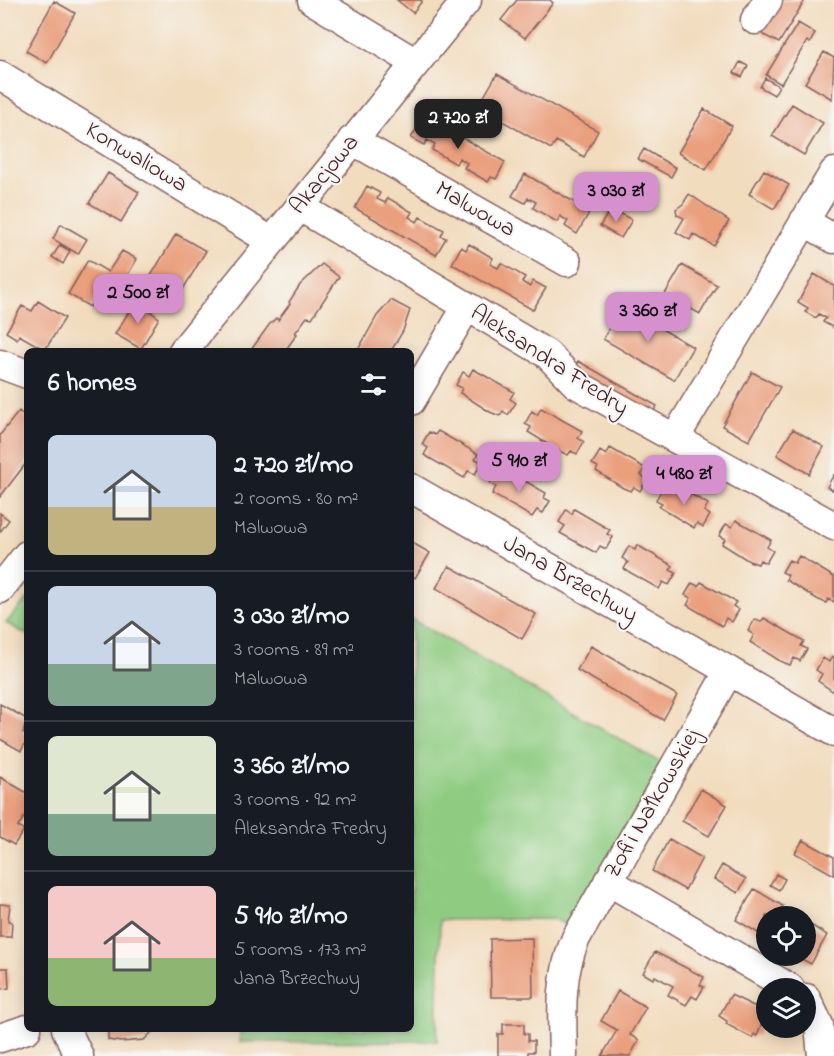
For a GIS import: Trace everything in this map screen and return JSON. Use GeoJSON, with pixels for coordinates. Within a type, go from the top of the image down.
{"type":"FeatureCollection","features":[{"type":"Feature","properties":{"kind":"street"},"geometry":{"type":"LineString","coordinates":[[312,0],[416,63]]}},
{"type":"Feature","properties":{"kind":"street","name":"Akacjowa"},"geometry":{"type":"LineString","coordinates":[[185,348],[467,0]]}},
{"type":"Feature","properties":{"kind":"street","name":"Konwaliowa"},"geometry":{"type":"LineString","coordinates":[[0,75],[271,241]]}},
{"type":"Feature","properties":{"kind":"street","name":"Malwowa"},"geometry":{"type":"LineString","coordinates":[[352,140],[567,262]]}},
{"type":"Feature","properties":{"kind":"street"},"geometry":{"type":"LineString","coordinates":[[675,438],[834,172]]}},
{"type":"Feature","properties":{"kind":"street","name":"Aleksandra Fredry"},"geometry":{"type":"LineString","coordinates":[[300,207],[466,308],[547,354],[576,384],[834,526]]}},
{"type":"Feature","properties":{"kind":"street"},"geometry":{"type":"LineString","coordinates":[[804,221],[834,239]]}},
{"type":"Feature","properties":{"kind":"street"},"geometry":{"type":"LineString","coordinates":[[414,396],[466,308]]}},
{"type":"Feature","properties":{"kind":"street"},"geometry":{"type":"LineString","coordinates":[[0,364],[24,373]]}},
{"type":"Feature","properties":{"kind":"street","name":"Jana Brzechwy"},"geometry":{"type":"LineString","coordinates":[[414,490],[729,671]]}},
{"type":"Feature","properties":{"kind":"street"},"geometry":{"type":"LineString","coordinates":[[0,589],[24,559]]}},
{"type":"Feature","properties":{"kind":"street"},"geometry":{"type":"LineString","coordinates":[[729,671],[834,732]]}},
{"type":"Feature","properties":{"kind":"street","name":"Zofii Nałkowskiej"},"geometry":{"type":"LineString","coordinates":[[562,1056],[562,988],[567,958],[608,881],[729,671]]}},
{"type":"Feature","properties":{"kind":"street"},"geometry":{"type":"LineString","coordinates":[[608,881],[773,978]]}},
{"type":"Feature","properties":{"kind":"street"},"geometry":{"type":"LineString","coordinates":[[816,1019],[819,1025],[822,1056]]}},
{"type":"Feature","properties":{"kind":"street"},"geometry":{"type":"LineString","coordinates":[[0,1038],[24,1030]]}},
{"type":"Feature","properties":{"kind":"street"},"geometry":{"type":"LineString","coordinates":[[67,1032],[79,1056]]}},
{"type":"Feature","properties":{"kind":"green space"},"geometry":{"type":"Polygon","coordinates":[[[24,602],[24,633],[6,623],[24,602]]]}},
{"type":"Feature","properties":{"kind":"green space"},"geometry":{"type":"Polygon","coordinates":[[[414,621],[663,764],[569,926],[554,919],[440,920],[437,1041],[240,1042],[240,1032],[414,1032],[414,621]]]}},
{"type":"Feature","properties":{"kind":"building"},"geometry":{"type":"Polygon","coordinates":[[[397,0],[420,0],[422,1],[413,13],[397,0]]]}},
{"type":"Feature","properties":{"kind":"building"},"geometry":{"type":"Polygon","coordinates":[[[517,0],[550,0],[553,3],[525,38],[501,20],[517,0]]]}},
{"type":"Feature","properties":{"kind":"building"},"geometry":{"type":"Polygon","coordinates":[[[782,0],[805,0],[779,43],[762,34],[782,0]]]}},
{"type":"Feature","properties":{"kind":"building"},"geometry":{"type":"Polygon","coordinates":[[[54,1],[75,13],[47,63],[26,51],[54,1]]]}},
{"type":"Feature","properties":{"kind":"building"},"geometry":{"type":"Polygon","coordinates":[[[798,23],[815,33],[810,43],[807,41],[781,84],[766,75],[798,23]]]}},
{"type":"Feature","properties":{"kind":"building"},"geometry":{"type":"Polygon","coordinates":[[[824,52],[834,58],[832,99],[805,83],[824,52]]]}},
{"type":"Feature","properties":{"kind":"building"},"geometry":{"type":"Polygon","coordinates":[[[740,62],[748,66],[742,77],[734,73],[740,62]]]}},
{"type":"Feature","properties":{"kind":"building"},"geometry":{"type":"Polygon","coordinates":[[[497,74],[598,131],[584,157],[556,141],[551,149],[478,107],[497,74]]]}},
{"type":"Feature","properties":{"kind":"building"},"geometry":{"type":"Polygon","coordinates":[[[765,78],[779,86],[774,95],[760,87],[765,78]]]}},
{"type":"Feature","properties":{"kind":"building"},"geometry":{"type":"Polygon","coordinates":[[[792,104],[823,123],[804,155],[772,136],[792,104]]]}},
{"type":"Feature","properties":{"kind":"building"},"geometry":{"type":"Polygon","coordinates":[[[704,109],[732,126],[706,170],[678,153],[704,109]]]}},
{"type":"Feature","properties":{"kind":"building"},"geometry":{"type":"Polygon","coordinates":[[[424,116],[505,162],[496,179],[491,177],[488,182],[464,168],[467,163],[459,158],[456,164],[432,150],[435,144],[427,140],[424,145],[411,138],[424,116]]]}},
{"type":"Feature","properties":{"kind":"building"},"geometry":{"type":"Polygon","coordinates":[[[644,149],[676,168],[671,177],[638,159],[644,149]]]}},
{"type":"Feature","properties":{"kind":"building"},"geometry":{"type":"Polygon","coordinates":[[[764,170],[789,185],[774,209],[749,194],[764,170]]]}},
{"type":"Feature","properties":{"kind":"building"},"geometry":{"type":"Polygon","coordinates":[[[108,173],[139,192],[121,222],[89,203],[108,173]]]}},
{"type":"Feature","properties":{"kind":"building"},"geometry":{"type":"Polygon","coordinates":[[[525,174],[590,211],[577,234],[565,226],[568,221],[560,216],[557,222],[533,208],[536,202],[528,198],[525,203],[512,196],[525,174]]]}},
{"type":"Feature","properties":{"kind":"building"},"geometry":{"type":"Polygon","coordinates":[[[367,186],[380,193],[377,199],[385,203],[388,198],[412,212],[409,217],[417,222],[420,217],[444,230],[441,236],[446,238],[436,255],[355,208],[367,186]]]}},
{"type":"Feature","properties":{"kind":"building"},"geometry":{"type":"Polygon","coordinates":[[[689,194],[729,221],[714,246],[693,234],[690,240],[676,232],[684,218],[677,215],[676,209],[683,204],[689,194]]]}},
{"type":"Feature","properties":{"kind":"building"},"geometry":{"type":"Polygon","coordinates":[[[611,208],[632,220],[621,238],[600,226],[611,208]]]}},
{"type":"Feature","properties":{"kind":"building"},"geometry":{"type":"Polygon","coordinates":[[[61,224],[87,239],[78,254],[53,239],[61,224]]]}},
{"type":"Feature","properties":{"kind":"building"},"geometry":{"type":"Polygon","coordinates":[[[176,234],[206,251],[179,296],[170,290],[166,296],[146,284],[176,234]]]}},
{"type":"Feature","properties":{"kind":"building"},"geometry":{"type":"Polygon","coordinates":[[[469,244],[493,258],[490,264],[498,268],[501,263],[525,277],[522,282],[530,287],[533,281],[546,288],[533,310],[452,264],[461,247],[466,250],[469,244]]]}},
{"type":"Feature","properties":{"kind":"building"},"geometry":{"type":"Polygon","coordinates":[[[60,245],[70,251],[63,264],[52,257],[60,245]]]}},
{"type":"Feature","properties":{"kind":"building"},"geometry":{"type":"Polygon","coordinates":[[[122,251],[137,259],[124,281],[127,283],[122,292],[103,285],[90,307],[68,294],[88,260],[108,272],[122,251]]]}},
{"type":"Feature","properties":{"kind":"building"},"geometry":{"type":"Polygon","coordinates":[[[322,264],[339,277],[312,318],[307,317],[295,333],[297,334],[287,348],[252,348],[269,325],[276,318],[278,320],[300,285],[322,264]]]}},
{"type":"Feature","properties":{"kind":"building"},"geometry":{"type":"Polygon","coordinates":[[[682,265],[717,285],[700,314],[665,294],[682,265]]]}},
{"type":"Feature","properties":{"kind":"building"},"geometry":{"type":"Polygon","coordinates":[[[814,274],[834,286],[834,328],[823,322],[826,318],[819,314],[816,318],[805,312],[808,308],[798,302],[814,274]]]}},
{"type":"Feature","properties":{"kind":"building"},"geometry":{"type":"Polygon","coordinates":[[[136,300],[153,310],[151,312],[159,318],[142,348],[115,334],[136,300]]]}},
{"type":"Feature","properties":{"kind":"building"},"geometry":{"type":"Polygon","coordinates":[[[391,300],[410,310],[403,331],[393,348],[359,348],[377,316],[391,300]]]}},
{"type":"Feature","properties":{"kind":"building"},"geometry":{"type":"Polygon","coordinates":[[[38,301],[65,318],[46,348],[42,348],[19,335],[17,339],[6,332],[22,306],[32,311],[38,301]]]}},
{"type":"Feature","properties":{"kind":"building"},"geometry":{"type":"Polygon","coordinates":[[[622,306],[693,347],[674,380],[603,339],[622,306]]]}},
{"type":"Feature","properties":{"kind":"building"},"geometry":{"type":"Polygon","coordinates":[[[578,361],[657,406],[649,419],[571,374],[578,361]]]}},
{"type":"Feature","properties":{"kind":"building"},"geometry":{"type":"Polygon","coordinates":[[[473,369],[514,392],[510,399],[516,403],[508,415],[503,411],[500,416],[490,412],[460,393],[462,388],[456,385],[463,372],[469,376],[473,369]]]}},
{"type":"Feature","properties":{"kind":"building"},"geometry":{"type":"Polygon","coordinates":[[[752,372],[780,387],[749,441],[722,426],[752,372]]]}},
{"type":"Feature","properties":{"kind":"building"},"geometry":{"type":"Polygon","coordinates":[[[541,408],[582,431],[578,438],[584,442],[577,454],[571,451],[568,455],[559,451],[528,432],[531,427],[525,424],[532,411],[537,415],[541,408]]]}},
{"type":"Feature","properties":{"kind":"building"},"geometry":{"type":"Polygon","coordinates":[[[19,411],[24,415],[24,466],[0,497],[0,435],[19,411]]]}},
{"type":"Feature","properties":{"kind":"building"},"geometry":{"type":"Polygon","coordinates":[[[793,429],[824,447],[809,474],[777,455],[793,429]]]}},
{"type":"Feature","properties":{"kind":"building"},"geometry":{"type":"Polygon","coordinates":[[[438,431],[478,454],[475,459],[482,462],[475,474],[468,471],[464,478],[424,455],[428,448],[422,444],[429,432],[435,435],[438,431]]]}},
{"type":"Feature","properties":{"kind":"building"},"geometry":{"type":"Polygon","coordinates":[[[610,448],[645,468],[641,475],[647,479],[640,491],[634,487],[631,491],[623,488],[596,471],[598,467],[592,464],[600,451],[606,455],[610,448]]]}},
{"type":"Feature","properties":{"kind":"building"},"geometry":{"type":"Polygon","coordinates":[[[506,470],[546,493],[544,498],[550,501],[543,513],[537,510],[532,517],[492,494],[496,487],[490,483],[497,471],[503,474],[506,470]]]}},
{"type":"Feature","properties":{"kind":"building"},"geometry":{"type":"Polygon","coordinates":[[[834,474],[834,491],[827,487],[834,474]]]}},
{"type":"Feature","properties":{"kind":"building"},"geometry":{"type":"Polygon","coordinates":[[[673,484],[708,504],[704,511],[710,515],[703,527],[697,523],[694,528],[659,507],[662,503],[656,500],[663,487],[669,491],[673,484]]]}},
{"type":"Feature","properties":{"kind":"building"},"geometry":{"type":"Polygon","coordinates":[[[574,509],[610,530],[607,534],[613,537],[606,549],[600,546],[596,553],[560,533],[565,526],[559,522],[566,510],[572,514],[574,509]]]}},
{"type":"Feature","properties":{"kind":"building"},"geometry":{"type":"Polygon","coordinates":[[[0,513],[9,520],[0,532],[0,513]]]}},
{"type":"Feature","properties":{"kind":"building"},"geometry":{"type":"Polygon","coordinates":[[[736,520],[771,540],[767,547],[773,551],[766,563],[760,560],[758,564],[749,561],[722,544],[725,539],[719,536],[726,524],[732,527],[736,520]]]}},
{"type":"Feature","properties":{"kind":"building"},"geometry":{"type":"Polygon","coordinates":[[[414,544],[430,553],[414,577],[414,544]]]}},
{"type":"Feature","properties":{"kind":"building"},"geometry":{"type":"Polygon","coordinates":[[[637,545],[673,566],[670,570],[676,573],[669,585],[663,582],[659,589],[624,569],[628,562],[622,558],[629,546],[635,550],[637,545]]]}},
{"type":"Feature","properties":{"kind":"building"},"geometry":{"type":"Polygon","coordinates":[[[799,556],[834,577],[834,602],[828,599],[826,603],[817,599],[786,580],[788,575],[782,572],[789,560],[795,563],[799,556]]]}},
{"type":"Feature","properties":{"kind":"building"},"geometry":{"type":"Polygon","coordinates":[[[449,566],[536,614],[522,639],[436,588],[449,566]]]}},
{"type":"Feature","properties":{"kind":"building"},"geometry":{"type":"Polygon","coordinates":[[[701,582],[736,602],[733,606],[739,610],[732,622],[726,618],[722,626],[687,605],[691,598],[685,595],[692,583],[698,586],[701,582]]]}},
{"type":"Feature","properties":{"kind":"building"},"geometry":{"type":"Polygon","coordinates":[[[764,618],[804,641],[801,646],[807,649],[800,661],[794,658],[790,665],[750,642],[754,635],[748,631],[755,619],[761,622],[764,618]]]}},
{"type":"Feature","properties":{"kind":"building"},"geometry":{"type":"Polygon","coordinates":[[[591,646],[677,695],[663,720],[577,670],[591,646]]]}},
{"type":"Feature","properties":{"kind":"building"},"geometry":{"type":"Polygon","coordinates":[[[832,657],[834,658],[834,692],[818,681],[822,674],[816,670],[823,658],[829,662],[832,657]]]}},
{"type":"Feature","properties":{"kind":"building"},"geometry":{"type":"Polygon","coordinates":[[[0,704],[24,717],[24,746],[21,751],[0,739],[0,704]]]}},
{"type":"Feature","properties":{"kind":"building"},"geometry":{"type":"Polygon","coordinates":[[[0,777],[24,791],[24,817],[18,827],[24,830],[14,845],[0,837],[0,777]]]}},
{"type":"Feature","properties":{"kind":"building"},"geometry":{"type":"Polygon","coordinates":[[[701,789],[727,805],[709,836],[682,821],[701,789]]]}},
{"type":"Feature","properties":{"kind":"building"},"geometry":{"type":"Polygon","coordinates":[[[669,839],[702,858],[685,890],[652,871],[669,839]]]}},
{"type":"Feature","properties":{"kind":"building"},"geometry":{"type":"Polygon","coordinates":[[[803,840],[834,857],[834,875],[795,853],[803,840]]]}},
{"type":"Feature","properties":{"kind":"building"},"geometry":{"type":"Polygon","coordinates":[[[722,865],[746,879],[738,893],[714,879],[722,865]]]}},
{"type":"Feature","properties":{"kind":"building"},"geometry":{"type":"Polygon","coordinates":[[[776,874],[785,879],[779,890],[770,885],[776,874]]]}},
{"type":"Feature","properties":{"kind":"building"},"geometry":{"type":"Polygon","coordinates":[[[754,889],[783,906],[756,906],[756,932],[736,920],[754,889]]]}},
{"type":"Feature","properties":{"kind":"building"},"geometry":{"type":"Polygon","coordinates":[[[0,904],[10,905],[8,921],[12,922],[11,937],[0,937],[0,904]]]}},
{"type":"Feature","properties":{"kind":"building"},"geometry":{"type":"Polygon","coordinates":[[[816,928],[827,935],[816,955],[816,928]]]}},
{"type":"Feature","properties":{"kind":"building"},"geometry":{"type":"Polygon","coordinates":[[[532,938],[533,997],[491,997],[490,939],[532,938]]]}},
{"type":"Feature","properties":{"kind":"building"},"geometry":{"type":"Polygon","coordinates":[[[655,952],[704,977],[700,985],[704,987],[697,999],[692,996],[686,1005],[668,995],[673,986],[655,976],[653,979],[643,973],[655,952]]]}},
{"type":"Feature","properties":{"kind":"building"},"geometry":{"type":"Polygon","coordinates":[[[0,968],[8,968],[9,988],[0,989],[0,968]]]}},
{"type":"Feature","properties":{"kind":"building"},"geometry":{"type":"Polygon","coordinates":[[[618,991],[646,1007],[630,1035],[639,1040],[630,1056],[602,1056],[617,1030],[601,1021],[618,991]]]}},
{"type":"Feature","properties":{"kind":"building"},"geometry":{"type":"Polygon","coordinates":[[[731,995],[756,1007],[756,1035],[754,1034],[752,1038],[726,1024],[727,1021],[719,1016],[731,995]]]}},
{"type":"Feature","properties":{"kind":"building"},"geometry":{"type":"Polygon","coordinates":[[[503,1024],[524,1024],[524,1034],[528,1034],[528,1041],[534,1041],[534,1052],[528,1052],[528,1056],[498,1056],[498,1034],[503,1034],[503,1024]]]}},
{"type":"Feature","properties":{"kind":"building"},"geometry":{"type":"Polygon","coordinates":[[[108,1032],[152,1032],[144,1040],[121,1042],[108,1040],[108,1032]]]}}]}
